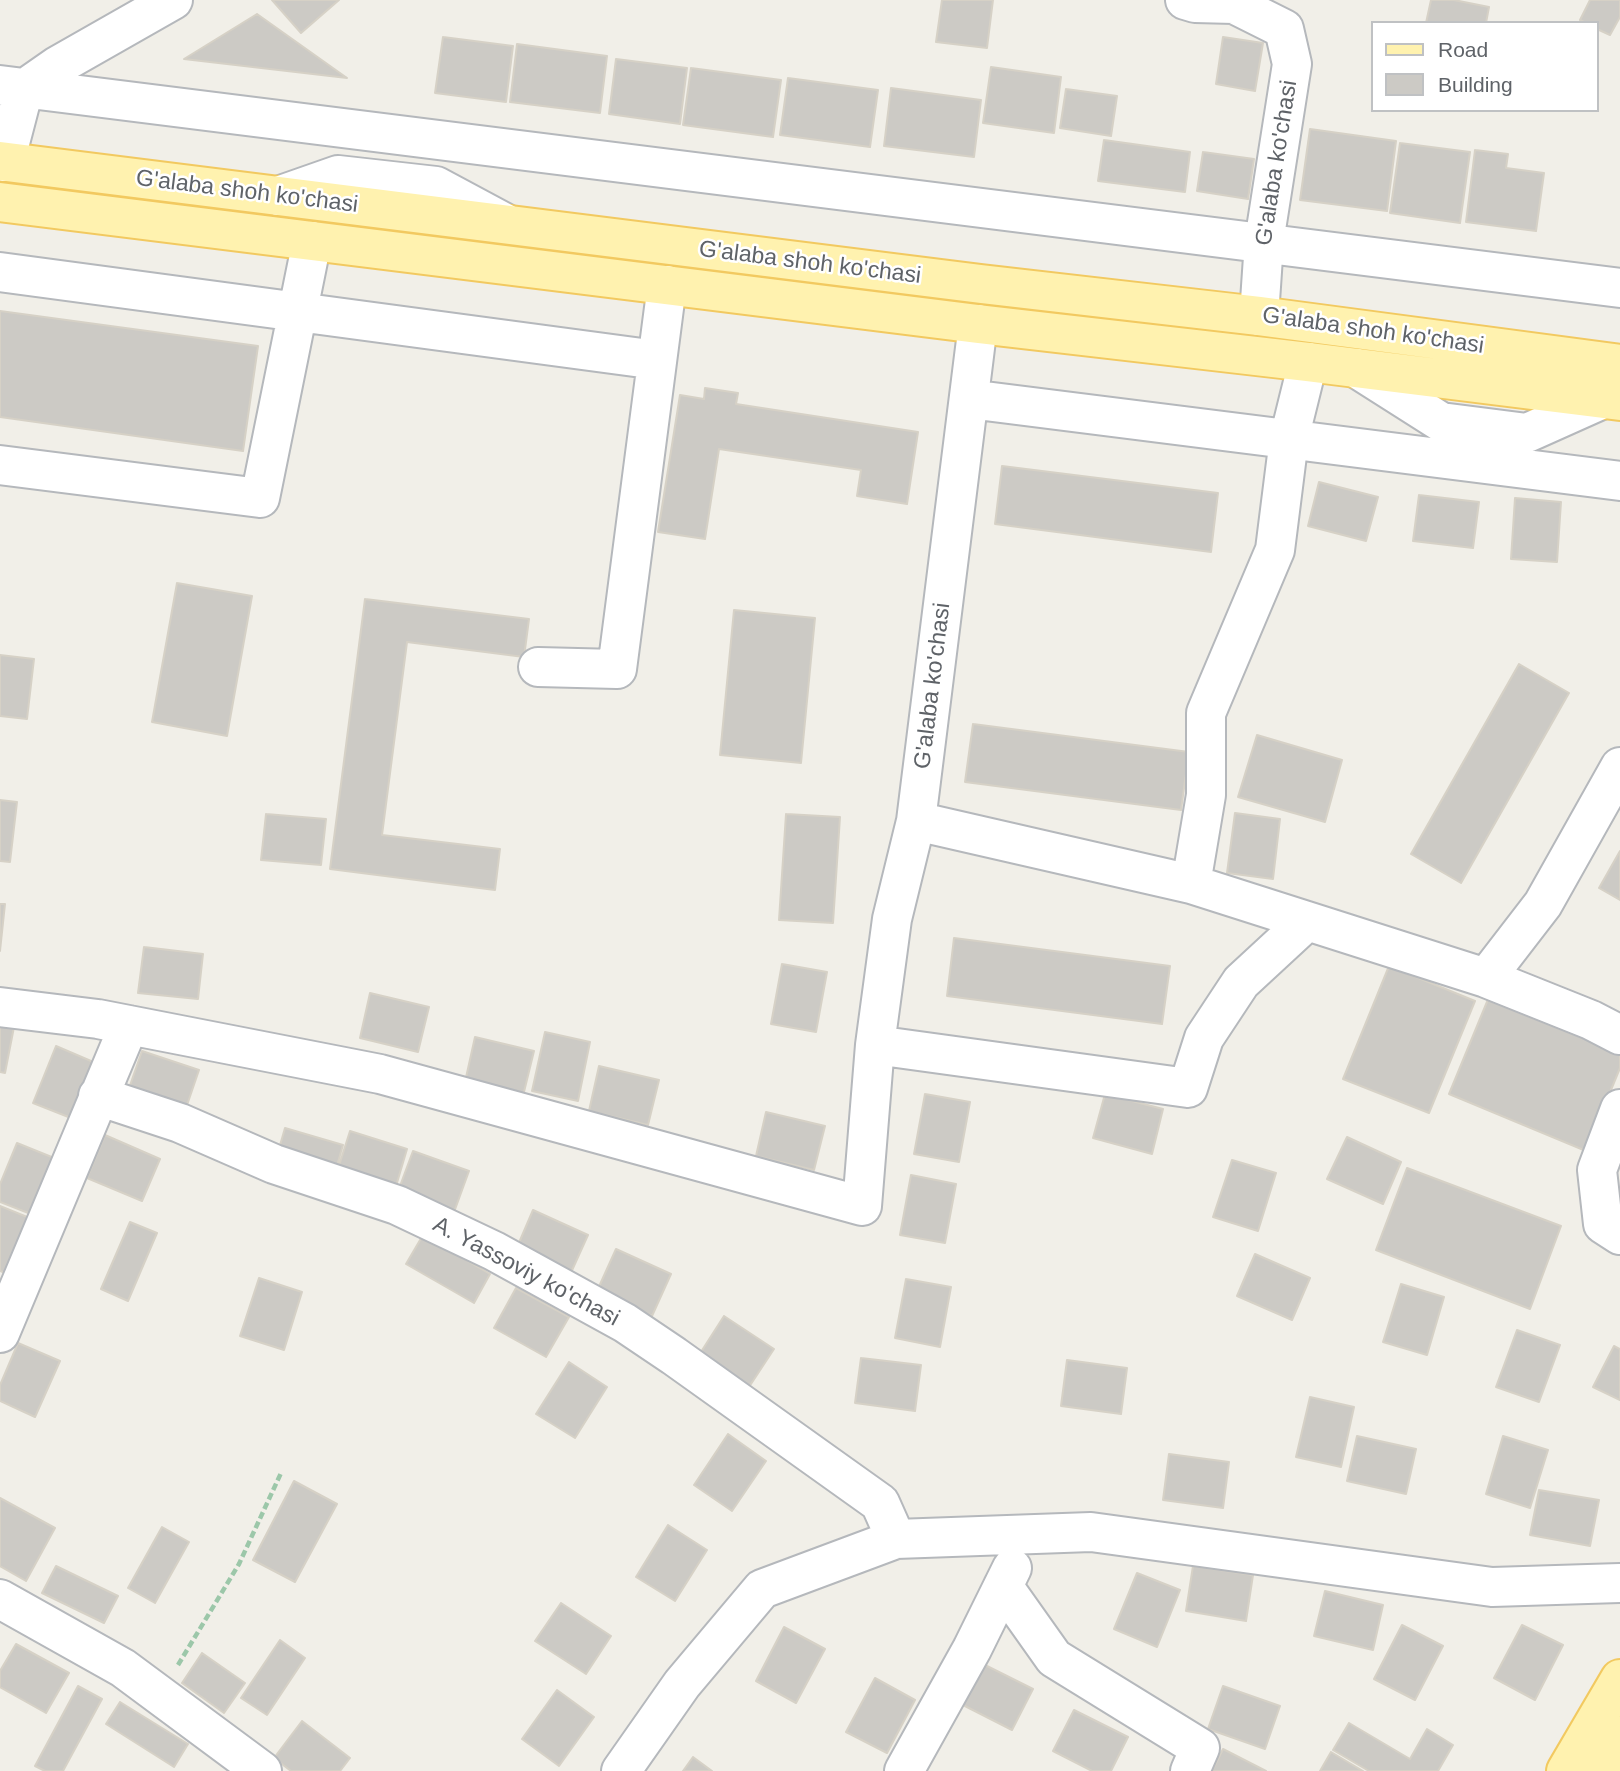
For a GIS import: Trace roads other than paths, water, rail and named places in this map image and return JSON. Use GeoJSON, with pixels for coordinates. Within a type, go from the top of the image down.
{"type":"FeatureCollection","features":[{"type":"Feature","properties":{"kind":"main road","name":"G'alaba shoh ko'chasi"},"geometry":{"type":"LineString","coordinates":[[2,161],[981,284],[1259,316],[1620,364]]}},
{"type":"Feature","properties":{"kind":"main road","name":"G'alaba shoh ko'chasi"},"geometry":{"type":"LineString","coordinates":[[0,202],[1611,400]]}},
{"type":"Feature","properties":{"kind":"main road"},"geometry":{"type":"LineString","coordinates":[[1566,1771],[1620,1679]]}},
{"type":"Feature","properties":{"kind":"main road"},"geometry":{"type":"LineString","coordinates":[[1599,1771],[1620,1736]]}},
{"type":"Feature","properties":{"kind":"street"},"geometry":{"type":"LineString","coordinates":[[12,87],[57,66],[173,0]]}},
{"type":"Feature","properties":{"kind":"street"},"geometry":{"type":"LineString","coordinates":[[1185,0],[1195,3],[1234,2]]}},
{"type":"Feature","properties":{"kind":"street","name":"G'alaba ko'chasi"},"geometry":{"type":"LineString","coordinates":[[1234,2],[1284,29],[1292,64],[1264,242],[1259,316]]}},
{"type":"Feature","properties":{"kind":"street"},"geometry":{"type":"LineString","coordinates":[[2,161],[12,87]]}},
{"type":"Feature","properties":{"kind":"street"},"geometry":{"type":"LineString","coordinates":[[12,87],[1620,288]]}},
{"type":"Feature","properties":{"kind":"street"},"geometry":{"type":"LineString","coordinates":[[0,465],[260,498],[312,241]]}},
{"type":"Feature","properties":{"kind":"street"},"geometry":{"type":"LineString","coordinates":[[0,272],[657,360]]}},
{"type":"Feature","properties":{"kind":"street"},"geometry":{"type":"LineString","coordinates":[[538,667],[617,669],[667,285]]}},
{"type":"Feature","properties":{"kind":"street","name":"G'alaba ko'chasi"},"geometry":{"type":"LineString","coordinates":[[129,1025],[380,1074],[862,1206],[875,1045],[892,919],[916,821],[978,324]]}},
{"type":"Feature","properties":{"kind":"street"},"geometry":{"type":"LineString","coordinates":[[1191,884],[1206,795],[1206,713],[1275,550],[1289,439],[1308,362]]}},
{"type":"Feature","properties":{"kind":"street"},"geometry":{"type":"LineString","coordinates":[[969,399],[1620,481]]}},
{"type":"Feature","properties":{"kind":"street"},"geometry":{"type":"LineString","coordinates":[[1486,978],[1544,904],[1620,767]]}},
{"type":"Feature","properties":{"kind":"street"},"geometry":{"type":"LineString","coordinates":[[916,821],[1191,884],[1486,978],[1591,1020],[1620,1035]]}},
{"type":"Feature","properties":{"kind":"street"},"geometry":{"type":"LineString","coordinates":[[875,1045],[1188,1088],[1204,1038],[1241,982],[1307,921]]}},
{"type":"Feature","properties":{"kind":"street"},"geometry":{"type":"LineString","coordinates":[[0,1006],[98,1018],[129,1025],[0,1333]]}},
{"type":"Feature","properties":{"kind":"street","name":"A. Yassoviy ko'chasi"},"geometry":{"type":"LineString","coordinates":[[99,1096],[180,1123],[274,1164],[397,1205],[494,1251],[625,1323],[880,1503],[896,1539]]}},
{"type":"Feature","properties":{"kind":"street"},"geometry":{"type":"LineString","coordinates":[[1620,1109],[1597,1170],[1603,1224],[1620,1235]]}},
{"type":"Feature","properties":{"kind":"street"},"geometry":{"type":"LineString","coordinates":[[621,1771],[682,1684],[762,1589],[896,1539],[1091,1532],[1492,1587],[1620,1583]]}},
{"type":"Feature","properties":{"kind":"street"},"geometry":{"type":"LineString","coordinates":[[904,1771],[972,1649],[1028,1534]]}},
{"type":"Feature","properties":{"kind":"street"},"geometry":{"type":"LineString","coordinates":[[1003,1586],[1054,1658],[1200,1748],[1191,1771]]}},
{"type":"Feature","properties":{"kind":"street"},"geometry":{"type":"LineString","coordinates":[[0,1599],[123,1668],[262,1771]]}}]}
